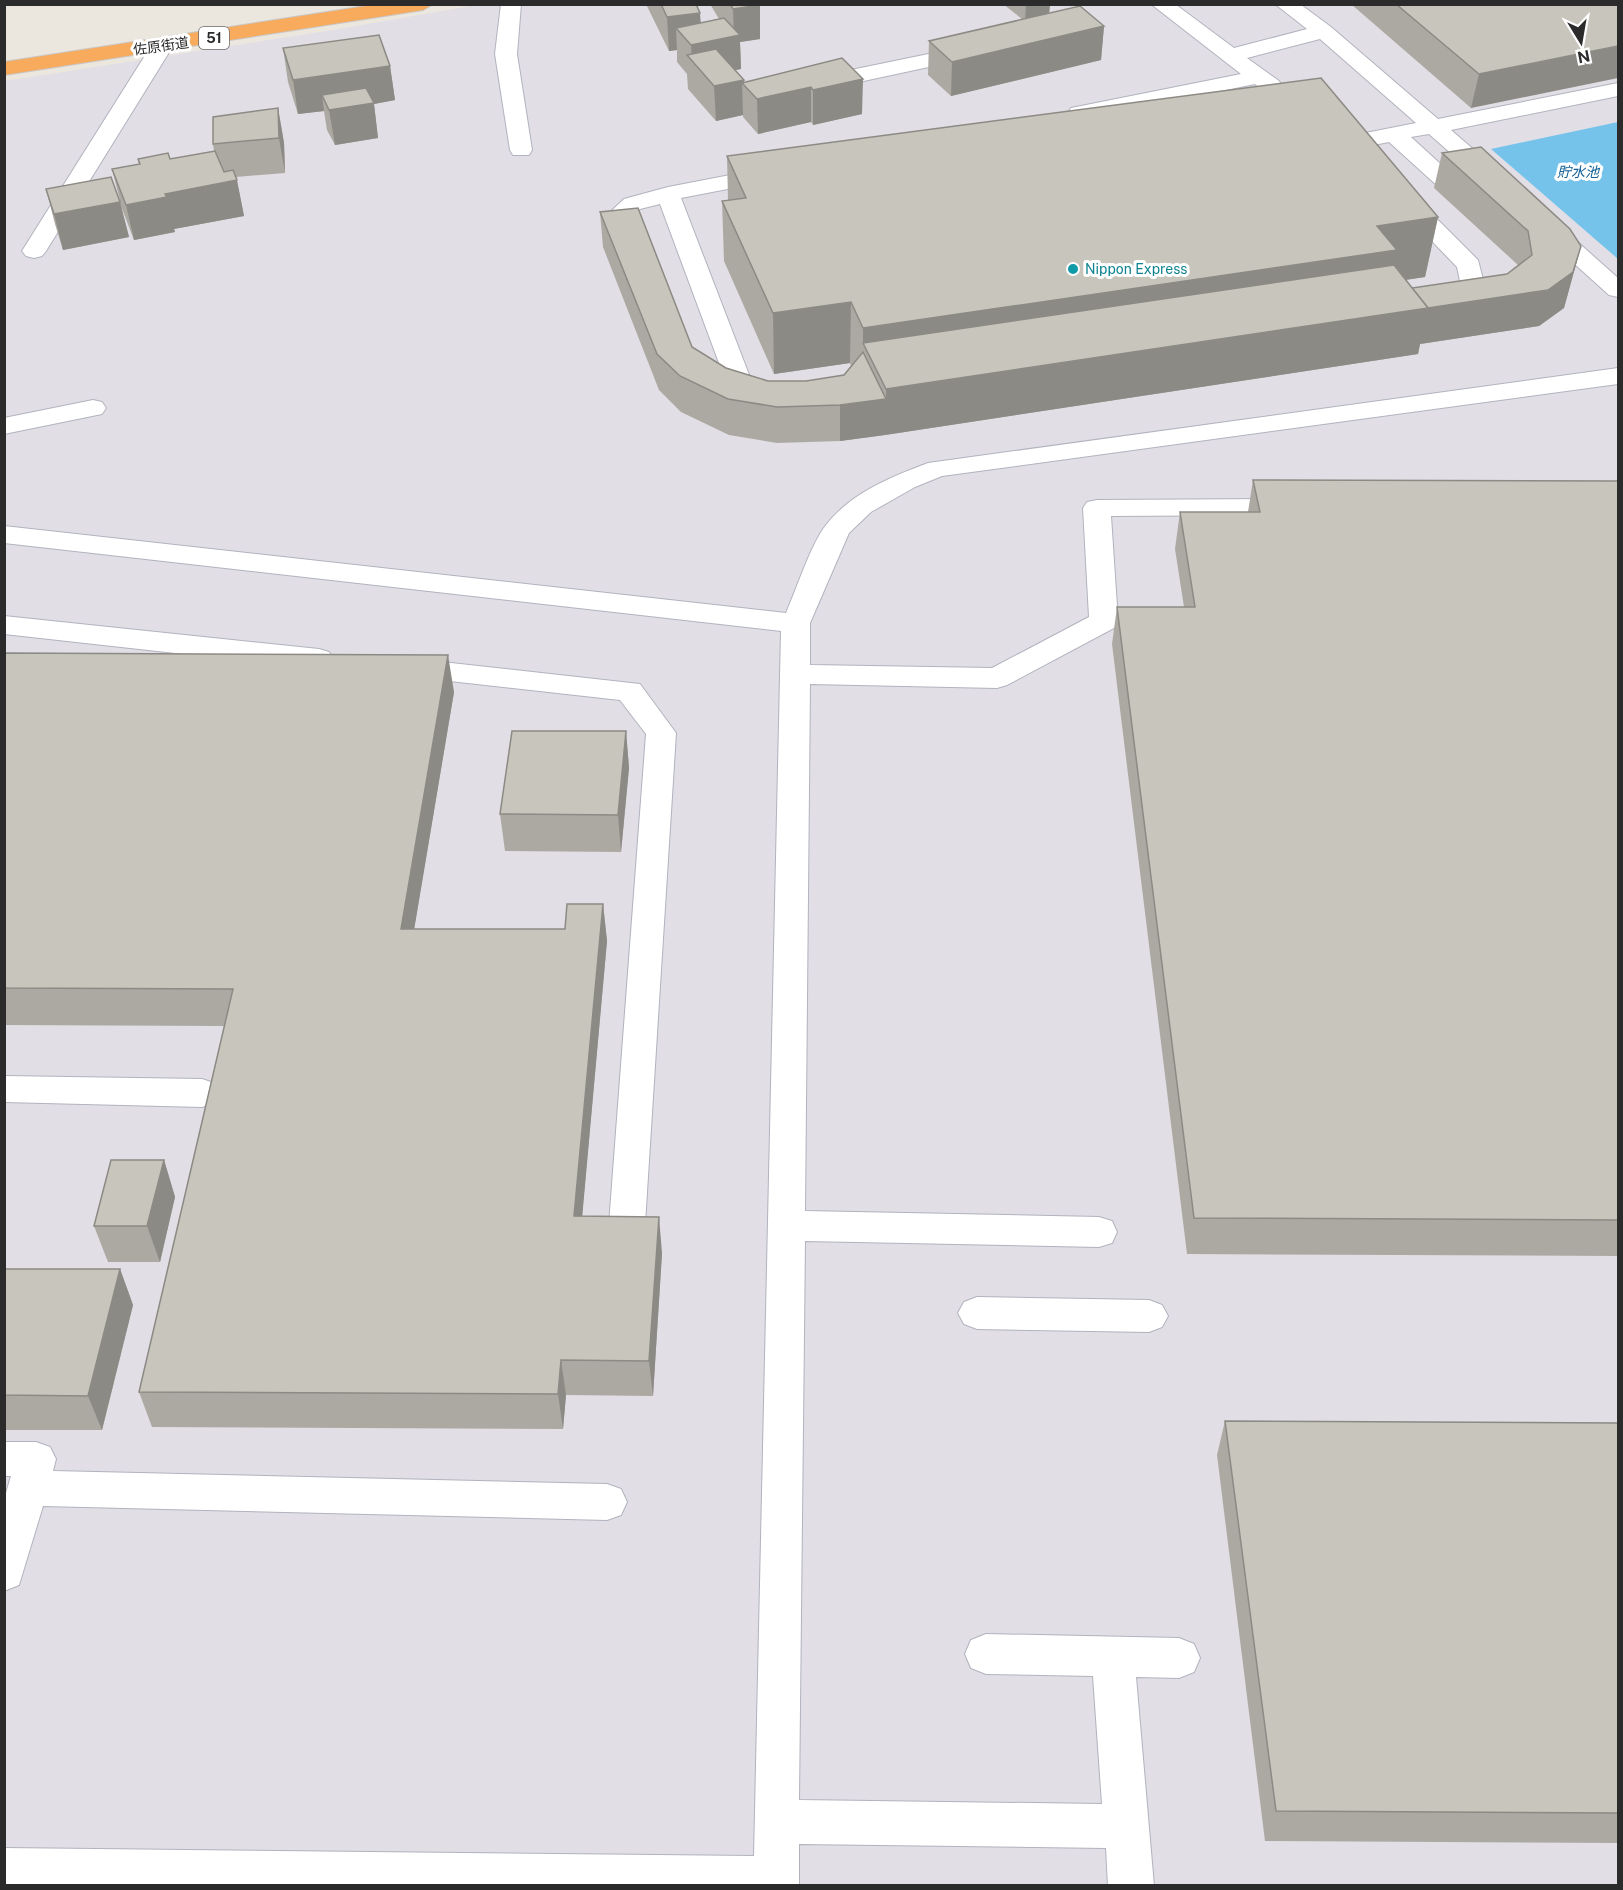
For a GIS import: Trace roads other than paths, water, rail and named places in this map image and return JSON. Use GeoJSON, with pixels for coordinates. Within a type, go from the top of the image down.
{"type":"FeatureCollection","features":[{"type":"Feature","properties":{"kind":"highway","name":"佐原街道"},"geometry":{"type":"LineString","coordinates":[[4,69],[423,4]]}},
{"type":"Feature","properties":{"kind":"street"},"geometry":{"type":"LineString","coordinates":[[511,4],[506,54],[521,150]]}},
{"type":"Feature","properties":{"kind":"street"},"geometry":{"type":"LineString","coordinates":[[1161,4],[1286,97]]}},
{"type":"Feature","properties":{"kind":"street"},"geometry":{"type":"LineString","coordinates":[[1285,4],[1324,31],[1513,196]]}},
{"type":"Feature","properties":{"kind":"street"},"geometry":{"type":"LineString","coordinates":[[1230,56],[1324,31]]}},
{"type":"Feature","properties":{"kind":"street"},"geometry":{"type":"LineString","coordinates":[[34,251],[162,46]]}},
{"type":"Feature","properties":{"kind":"street"},"geometry":{"type":"LineString","coordinates":[[793,89],[996,46]]}},
{"type":"Feature","properties":{"kind":"street"},"geometry":{"type":"LineString","coordinates":[[1062,116],[1259,77]]}},
{"type":"Feature","properties":{"kind":"street"},"geometry":{"type":"LineString","coordinates":[[1364,159],[1339,136],[1394,134],[1618,90]]}},
{"type":"Feature","properties":{"kind":"street"},"geometry":{"type":"LineString","coordinates":[[1394,134],[1450,185]]}},
{"type":"Feature","properties":{"kind":"street"},"geometry":{"type":"LineString","coordinates":[[621,246],[618,216],[632,204],[668,194],[795,169]]}},
{"type":"Feature","properties":{"kind":"street"},"geometry":{"type":"LineString","coordinates":[[1389,184],[1469,265],[1474,291],[1417,304]]}},
{"type":"Feature","properties":{"kind":"street"},"geometry":{"type":"LineString","coordinates":[[668,194],[742,390],[788,399]]}},
{"type":"Feature","properties":{"kind":"street"},"geometry":{"type":"LineString","coordinates":[[1530,212],[1618,290]]}},
{"type":"Feature","properties":{"kind":"street"},"geometry":{"type":"LineString","coordinates":[[4,1870],[776,1882],[796,623],[837,529],[861,506],[905,481],[937,469],[1618,376]]}},
{"type":"Feature","properties":{"kind":"street"},"geometry":{"type":"LineString","coordinates":[[4,426],[93,408]]}},
{"type":"Feature","properties":{"kind":"street"},"geometry":{"type":"LineString","coordinates":[[796,674],[997,678],[1104,621],[1097,508],[1322,507]]}},
{"type":"Feature","properties":{"kind":"street"},"geometry":{"type":"LineString","coordinates":[[4,534],[796,623]]}},
{"type":"Feature","properties":{"kind":"street"},"geometry":{"type":"LineString","coordinates":[[4,625],[346,661]]}},
{"type":"Feature","properties":{"kind":"street"},"geometry":{"type":"LineString","coordinates":[[381,665],[628,691],[661,733],[627,1224]]}},
{"type":"Feature","properties":{"kind":"street"},"geometry":{"type":"LineString","coordinates":[[4,1089],[202,1093]]}},
{"type":"Feature","properties":{"kind":"street"},"geometry":{"type":"LineString","coordinates":[[787,1226],[1099,1233]]}},
{"type":"Feature","properties":{"kind":"street"},"geometry":{"type":"LineString","coordinates":[[977,1313],[1149,1316]]}},
{"type":"Feature","properties":{"kind":"street"},"geometry":{"type":"LineString","coordinates":[[4,1572],[16,1473],[607,1502]]}},
{"type":"Feature","properties":{"kind":"street"},"geometry":{"type":"LineString","coordinates":[[986,1654],[1179,1658]]}},
{"type":"Feature","properties":{"kind":"street"},"geometry":{"type":"LineString","coordinates":[[1113,1657],[1131,1886]]}},
{"type":"Feature","properties":{"kind":"street"},"geometry":{"type":"LineString","coordinates":[[777,1822],[1126,1826]]}},
{"type":"Feature","properties":{"kind":"water","name":"貯水池"},"geometry":{"type":"Polygon","coordinates":[[[1618,122],[1618,259],[1491,149],[1618,122]]]}},
{"type":"Feature","properties":{"kind":"place","name":"Nippon Express"},"geometry":{"type":"Point","coordinates":[1073,269]}}]}
